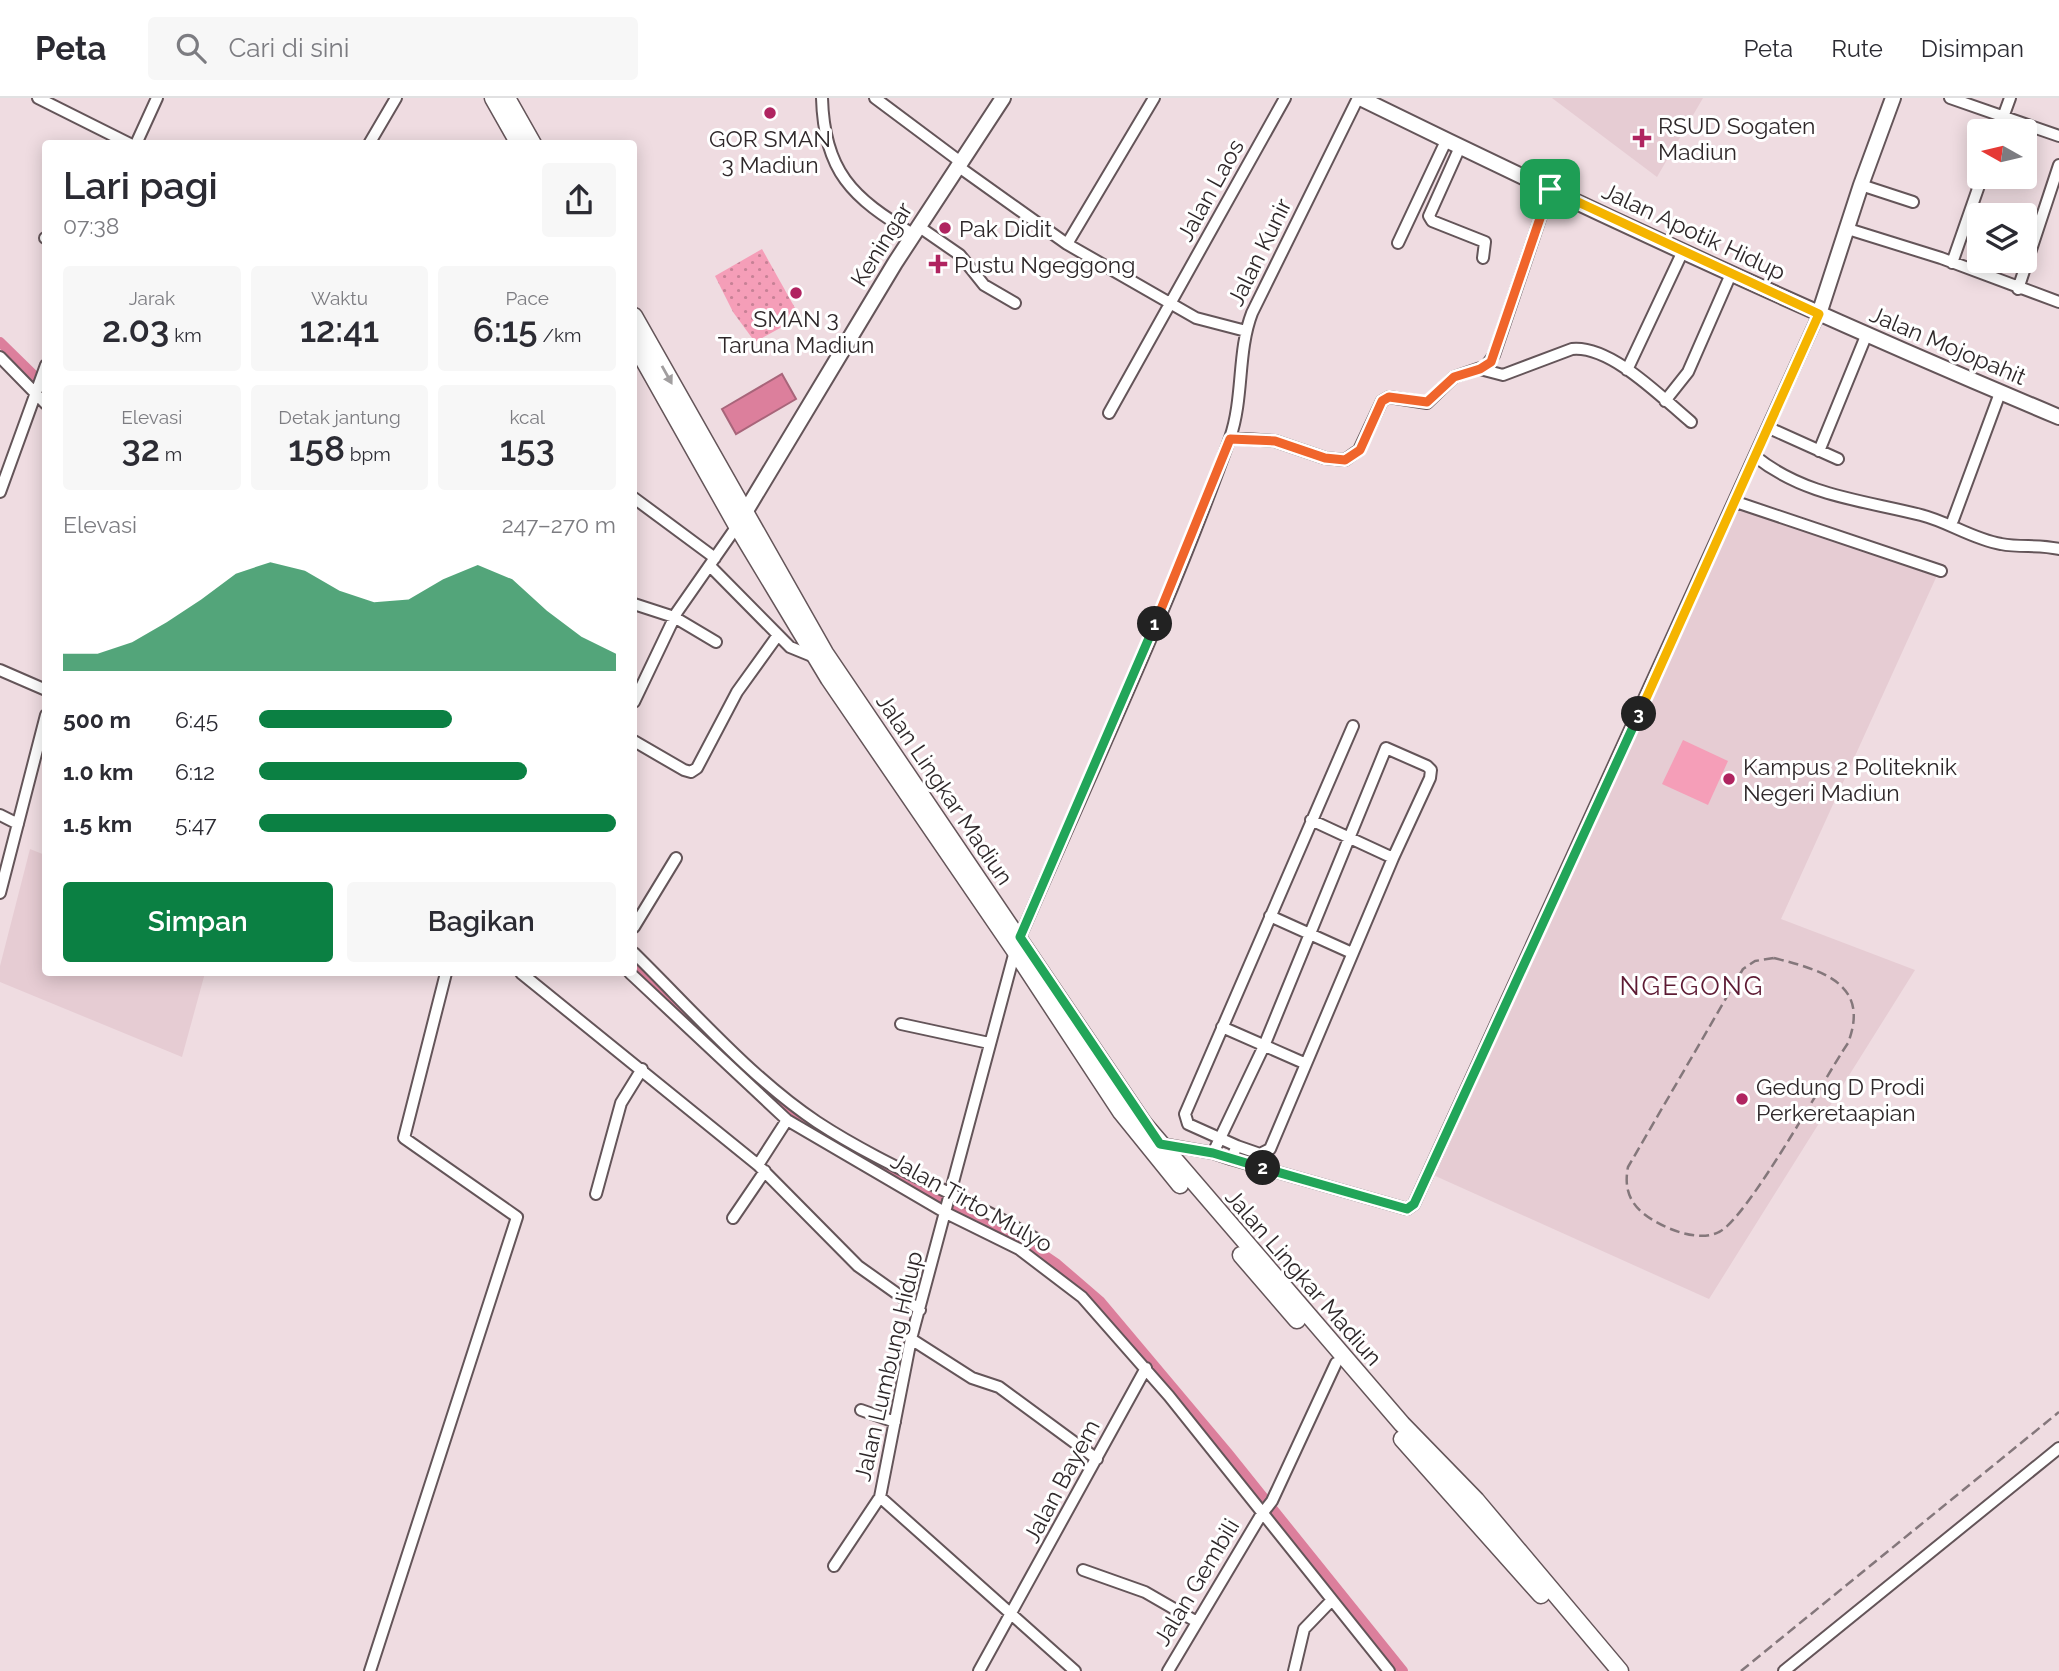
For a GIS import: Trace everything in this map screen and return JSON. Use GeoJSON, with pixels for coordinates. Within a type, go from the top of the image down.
{"type":"FeatureCollection","features":[{"type":"Feature","properties":{"kind":"main road"},"geometry":{"type":"LineString","coordinates":[[493,98],[517,140]]}},
{"type":"Feature","properties":{"kind":"main road"},"geometry":{"type":"LineString","coordinates":[[507,98],[531,140]]}},
{"type":"Feature","properties":{"kind":"main road","name":"Jalan Lingkar Madiun"},"geometry":{"type":"LineString","coordinates":[[637,324],[648,355],[820,656],[1018,944],[1160,1144],[1472,1505],[1620,1671]]}},
{"type":"Feature","properties":{"kind":"main road","name":"Jalan Lingkar Madiun"},"geometry":{"type":"LineString","coordinates":[[637,346],[648,355]]}},
{"type":"Feature","properties":{"kind":"main road","name":"Jalan Lingkar Madiun"},"geometry":{"type":"LineString","coordinates":[[1018,944],[1146,1145],[1336,1363],[1472,1505],[1608,1671]]}},
{"type":"Feature","properties":{"kind":"street"},"geometry":{"type":"LineString","coordinates":[[38,98],[122,140]]}},
{"type":"Feature","properties":{"kind":"street"},"geometry":{"type":"LineString","coordinates":[[138,140],[157,98]]}},
{"type":"Feature","properties":{"kind":"street"},"geometry":{"type":"LineString","coordinates":[[371,140],[396,98]]}},
{"type":"Feature","properties":{"kind":"street"},"geometry":{"type":"LineString","coordinates":[[822,98],[830,149],[842,178],[861,198],[960,255],[984,285],[1015,303]]}},
{"type":"Feature","properties":{"kind":"street"},"geometry":{"type":"LineString","coordinates":[[875,98],[1067,244],[1196,318],[1246,331]]}},
{"type":"Feature","properties":{"kind":"street","name":"Keningar"},"geometry":{"type":"LineString","coordinates":[[740,519],[916,230],[1003,98]]}},
{"type":"Feature","properties":{"kind":"street"},"geometry":{"type":"LineString","coordinates":[[1067,244],[1154,98]]}},
{"type":"Feature","properties":{"kind":"street","name":"Jalan Laos"},"geometry":{"type":"LineString","coordinates":[[1109,413],[1285,98]]}},
{"type":"Feature","properties":{"kind":"street","name":"Jalan Apotik Hidup"},"geometry":{"type":"LineString","coordinates":[[1359,98],[1819,314]]}},
{"type":"Feature","properties":{"kind":"street","name":"Jalan Kunir"},"geometry":{"type":"LineString","coordinates":[[1018,944],[1154,626],[1230,439],[1238,409],[1246,331],[1267,280],[1359,98]]}},
{"type":"Feature","properties":{"kind":"street"},"geometry":{"type":"LineString","coordinates":[[1160,1144],[1213,1153],[1407,1209],[1414,1204],[1736,502],[1819,314],[1860,185],[1893,98]]}},
{"type":"Feature","properties":{"kind":"street"},"geometry":{"type":"LineString","coordinates":[[1951,98],[2059,136]]}},
{"type":"Feature","properties":{"kind":"street"},"geometry":{"type":"LineString","coordinates":[[2003,117],[2010,98]]}},
{"type":"Feature","properties":{"kind":"street"},"geometry":{"type":"LineString","coordinates":[[1398,243],[1446,141]]}},
{"type":"Feature","properties":{"kind":"street"},"geometry":{"type":"LineString","coordinates":[[1460,147],[1429,216],[1432,221],[1485,242],[1483,258]]}},
{"type":"Feature","properties":{"kind":"street"},"geometry":{"type":"LineString","coordinates":[[2018,289],[2059,165]]}},
{"type":"Feature","properties":{"kind":"street"},"geometry":{"type":"LineString","coordinates":[[1860,185],[1913,202]]}},
{"type":"Feature","properties":{"kind":"street"},"geometry":{"type":"LineString","coordinates":[[1230,439],[1275,441],[1325,458],[1345,460],[1360,450],[1382,401],[1389,397],[1427,402],[1454,377],[1480,369],[1494,355],[1550,189]]}},
{"type":"Feature","properties":{"kind":"street"},"geometry":{"type":"LineString","coordinates":[[1952,262],[1978,189]]}},
{"type":"Feature","properties":{"kind":"street"},"geometry":{"type":"LineString","coordinates":[[1848,229],[1952,262],[2059,303]]}},
{"type":"Feature","properties":{"kind":"street"},"geometry":{"type":"LineString","coordinates":[[1627,370],[1683,251]]}},
{"type":"Feature","properties":{"kind":"street"},"geometry":{"type":"LineString","coordinates":[[1665,401],[1688,372],[1731,274]]}},
{"type":"Feature","properties":{"kind":"street","name":"Jalan Mojopahit"},"geometry":{"type":"LineString","coordinates":[[1819,314],[2059,417]]}},
{"type":"Feature","properties":{"kind":"street"},"geometry":{"type":"LineString","coordinates":[[1819,451],[1866,336]]}},
{"type":"Feature","properties":{"kind":"street"},"geometry":{"type":"LineString","coordinates":[[1480,369],[1503,375],[1583,348],[1627,370],[1691,422]]}},
{"type":"Feature","properties":{"kind":"street"},"geometry":{"type":"LineString","coordinates":[[0,357],[42,400]]}},
{"type":"Feature","properties":{"kind":"street"},"geometry":{"type":"LineString","coordinates":[[0,492],[42,378]]}},
{"type":"Feature","properties":{"kind":"street"},"geometry":{"type":"LineString","coordinates":[[1953,520],[2000,393]]}},
{"type":"Feature","properties":{"kind":"street"},"geometry":{"type":"LineString","coordinates":[[1769,428],[1838,458]]}},
{"type":"Feature","properties":{"kind":"street"},"geometry":{"type":"LineString","coordinates":[[1756,457],[1797,482],[1840,498],[1919,515],[1997,544],[2016,547],[2039,544],[2059,549]]}},
{"type":"Feature","properties":{"kind":"street"},"geometry":{"type":"LineString","coordinates":[[637,500],[713,562],[778,635],[797,651],[820,656]]}},
{"type":"Feature","properties":{"kind":"street"},"geometry":{"type":"LineString","coordinates":[[1736,502],[1941,571]]}},
{"type":"Feature","properties":{"kind":"street"},"geometry":{"type":"LineString","coordinates":[[637,696],[674,617],[740,519]]}},
{"type":"Feature","properties":{"kind":"street"},"geometry":{"type":"LineString","coordinates":[[637,605],[674,617],[716,642]]}},
{"type":"Feature","properties":{"kind":"street"},"geometry":{"type":"LineString","coordinates":[[637,743],[684,770],[691,772],[697,768],[737,692],[778,635]]}},
{"type":"Feature","properties":{"kind":"street"},"geometry":{"type":"LineString","coordinates":[[0,670],[42,688]]}},
{"type":"Feature","properties":{"kind":"street"},"geometry":{"type":"LineString","coordinates":[[1213,1153],[1220,1139],[1264,1046],[1384,751],[1392,749],[1427,766],[1432,774],[1392,858],[1268,1152],[1260,1154],[1237,1146],[1220,1139],[1185,1119],[1222,1027],[1353,726]]}},
{"type":"Feature","properties":{"kind":"street"},"geometry":{"type":"LineString","coordinates":[[0,893],[3,868],[18,824],[42,731]]}},
{"type":"Feature","properties":{"kind":"street"},"geometry":{"type":"LineString","coordinates":[[0,816],[18,824]]}},
{"type":"Feature","properties":{"kind":"street"},"geometry":{"type":"LineString","coordinates":[[1311,820],[1392,858]]}},
{"type":"Feature","properties":{"kind":"street"},"geometry":{"type":"LineString","coordinates":[[637,922],[676,858]]}},
{"type":"Feature","properties":{"kind":"street"},"geometry":{"type":"LineString","coordinates":[[1270,915],[1352,953]]}},
{"type":"Feature","properties":{"kind":"street","name":"Jalan Lumbung Hidup"},"geometry":{"type":"LineString","coordinates":[[1018,944],[989,1043],[911,1339],[880,1497],[1074,1671]]}},
{"type":"Feature","properties":{"kind":"street"},"geometry":{"type":"LineString","coordinates":[[637,956],[743,1061],[816,1121],[882,1160],[1038,1240]]}},
{"type":"Feature","properties":{"kind":"street"},"geometry":{"type":"LineString","coordinates":[[370,1671],[517,1217],[404,1138],[445,976]]}},
{"type":"Feature","properties":{"kind":"street"},"geometry":{"type":"LineString","coordinates":[[525,976],[762,1168],[858,1266],[920,1310]]}},
{"type":"Feature","properties":{"kind":"street","name":"Jalan Tirto Mulyo"},"geometry":{"type":"LineString","coordinates":[[632,976],[787,1120],[1009,1244],[1050,1270],[1082,1297],[1146,1368],[1389,1671]]}},
{"type":"Feature","properties":{"kind":"street"},"geometry":{"type":"LineString","coordinates":[[901,1024],[989,1043]]}},
{"type":"Feature","properties":{"kind":"street"},"geometry":{"type":"LineString","coordinates":[[1222,1027],[1304,1063]]}},
{"type":"Feature","properties":{"kind":"street"},"geometry":{"type":"LineString","coordinates":[[596,1194],[621,1103],[642,1069]]}},
{"type":"Feature","properties":{"kind":"street"},"geometry":{"type":"LineString","coordinates":[[733,1218],[787,1120]]}},
{"type":"Feature","properties":{"kind":"street"},"geometry":{"type":"LineString","coordinates":[[1231,1158],[1237,1146]]}},
{"type":"Feature","properties":{"kind":"street"},"geometry":{"type":"LineString","coordinates":[[911,1339],[972,1378],[999,1387],[1097,1459]]}},
{"type":"Feature","properties":{"kind":"street","name":"Jalan Gembili"},"geometry":{"type":"LineString","coordinates":[[1168,1671],[1272,1501],[1336,1363]]}},
{"type":"Feature","properties":{"kind":"street","name":"Jalan Bayem"},"geometry":{"type":"LineString","coordinates":[[979,1671],[1013,1614],[1146,1368]]}},
{"type":"Feature","properties":{"kind":"street"},"geometry":{"type":"LineString","coordinates":[[861,1410],[895,1422]]}},
{"type":"Feature","properties":{"kind":"street"},"geometry":{"type":"LineString","coordinates":[[1784,1671],[2059,1448]]}},
{"type":"Feature","properties":{"kind":"street"},"geometry":{"type":"LineString","coordinates":[[834,1566],[880,1497]]}},
{"type":"Feature","properties":{"kind":"street"},"geometry":{"type":"LineString","coordinates":[[1083,1570],[1145,1592],[1197,1622]]}},
{"type":"Feature","properties":{"kind":"street"},"geometry":{"type":"LineString","coordinates":[[1294,1671],[1304,1629],[1331,1601]]}},
{"type":"Feature","properties":{"kind":"shaded area","name":"RSUD Sogaten Madiun"},"geometry":{"type":"Polygon","coordinates":[[[1552,98],[1703,98],[1657,177],[1552,98]]]}},
{"type":"Feature","properties":{"kind":"shaded area"},"geometry":{"type":"Polygon","coordinates":[[[762,249],[800,317],[755,342],[733,312],[715,276],[762,249]]]}},
{"type":"Feature","properties":{"kind":"shaded area"},"geometry":{"type":"Polygon","coordinates":[[[782,374],[796,399],[736,434],[722,409],[782,374]]]}},
{"type":"Feature","properties":{"kind":"shaded area","name":"Kampus 2 Politeknik Negeri Madiun"},"geometry":{"type":"Polygon","coordinates":[[[1738,507],[1939,571],[1781,919],[1915,970],[1709,1299],[1431,1174],[1738,507]]]}},
{"type":"Feature","properties":{"kind":"shaded area"},"geometry":{"type":"Polygon","coordinates":[[[1683,740],[1728,761],[1708,805],[1662,784],[1683,740]]]}},
{"type":"Feature","properties":{"kind":"shaded area"},"geometry":{"type":"Polygon","coordinates":[[[30,849],[42,854],[42,976],[204,976],[182,1057],[0,982],[0,966],[30,849]]]}},
{"type":"Feature","properties":{"kind":"waterway"},"geometry":{"type":"LineString","coordinates":[[0,342],[42,383]]}},
{"type":"Feature","properties":{"kind":"waterway"},"geometry":{"type":"LineString","coordinates":[[637,969],[723,1049]]}},
{"type":"Feature","properties":{"kind":"waterway"},"geometry":{"type":"LineString","coordinates":[[741,1067],[805,1122],[936,1198],[1010,1232],[1057,1264],[1100,1301],[1227,1452],[1403,1671]]}},
{"type":"Feature","properties":{"kind":"railway"},"geometry":{"type":"LineString","coordinates":[[1774,958],[1824,974],[1837,982],[1847,993],[1853,1006],[1853,1023],[1848,1043],[1766,1175],[1732,1222],[1710,1235],[1691,1235],[1670,1229],[1644,1214],[1631,1199],[1627,1187],[1628,1167],[1743,969],[1755,961],[1774,958]]}},
{"type":"Feature","properties":{"kind":"railway"},"geometry":{"type":"LineString","coordinates":[[1741,1671],[2059,1412]]}},
{"type":"Feature","properties":{"kind":"place","name":"GOR SMAN 3 Madiun"},"geometry":{"type":"Point","coordinates":[770,113]}},
{"type":"Feature","properties":{"kind":"place","name":"RSUD Sogaten Madiun"},"geometry":{"type":"Point","coordinates":[1642,138]}},
{"type":"Feature","properties":{"kind":"place","name":"Pak Didit"},"geometry":{"type":"Point","coordinates":[945,228]}},
{"type":"Feature","properties":{"kind":"place","name":"Pustu Ngeggong"},"geometry":{"type":"Point","coordinates":[938,264]}},
{"type":"Feature","properties":{"kind":"place","name":"SMAN 3 Taruna Madiun"},"geometry":{"type":"Point","coordinates":[796,293]}},
{"type":"Feature","properties":{"kind":"place","name":"Kampus 2 Politeknik Negeri Madiun"},"geometry":{"type":"Point","coordinates":[1729,779]}},
{"type":"Feature","properties":{"kind":"place","name":"Gedung D Prodi Perkeretaapian"},"geometry":{"type":"Point","coordinates":[1742,1099]}},
{"type":"Feature","properties":{"kind":"district","name":"NGEGONG"},"geometry":{"type":"Point","coordinates":[1692,986]}},
{"type":"Feature","properties":{"kind":"route"},"geometry":{"type":"LineString","coordinates":[[1550,189],[1819,314],[1736,502],[1414,1204],[1407,1209],[1213,1153],[1160,1144],[1020,937],[1206,503],[1230,439],[1275,441],[1325,458],[1345,460],[1360,450],[1382,401],[1389,397],[1427,402],[1439,394],[1454,377],[1486,366],[1494,355],[1550,189]]}}]}
